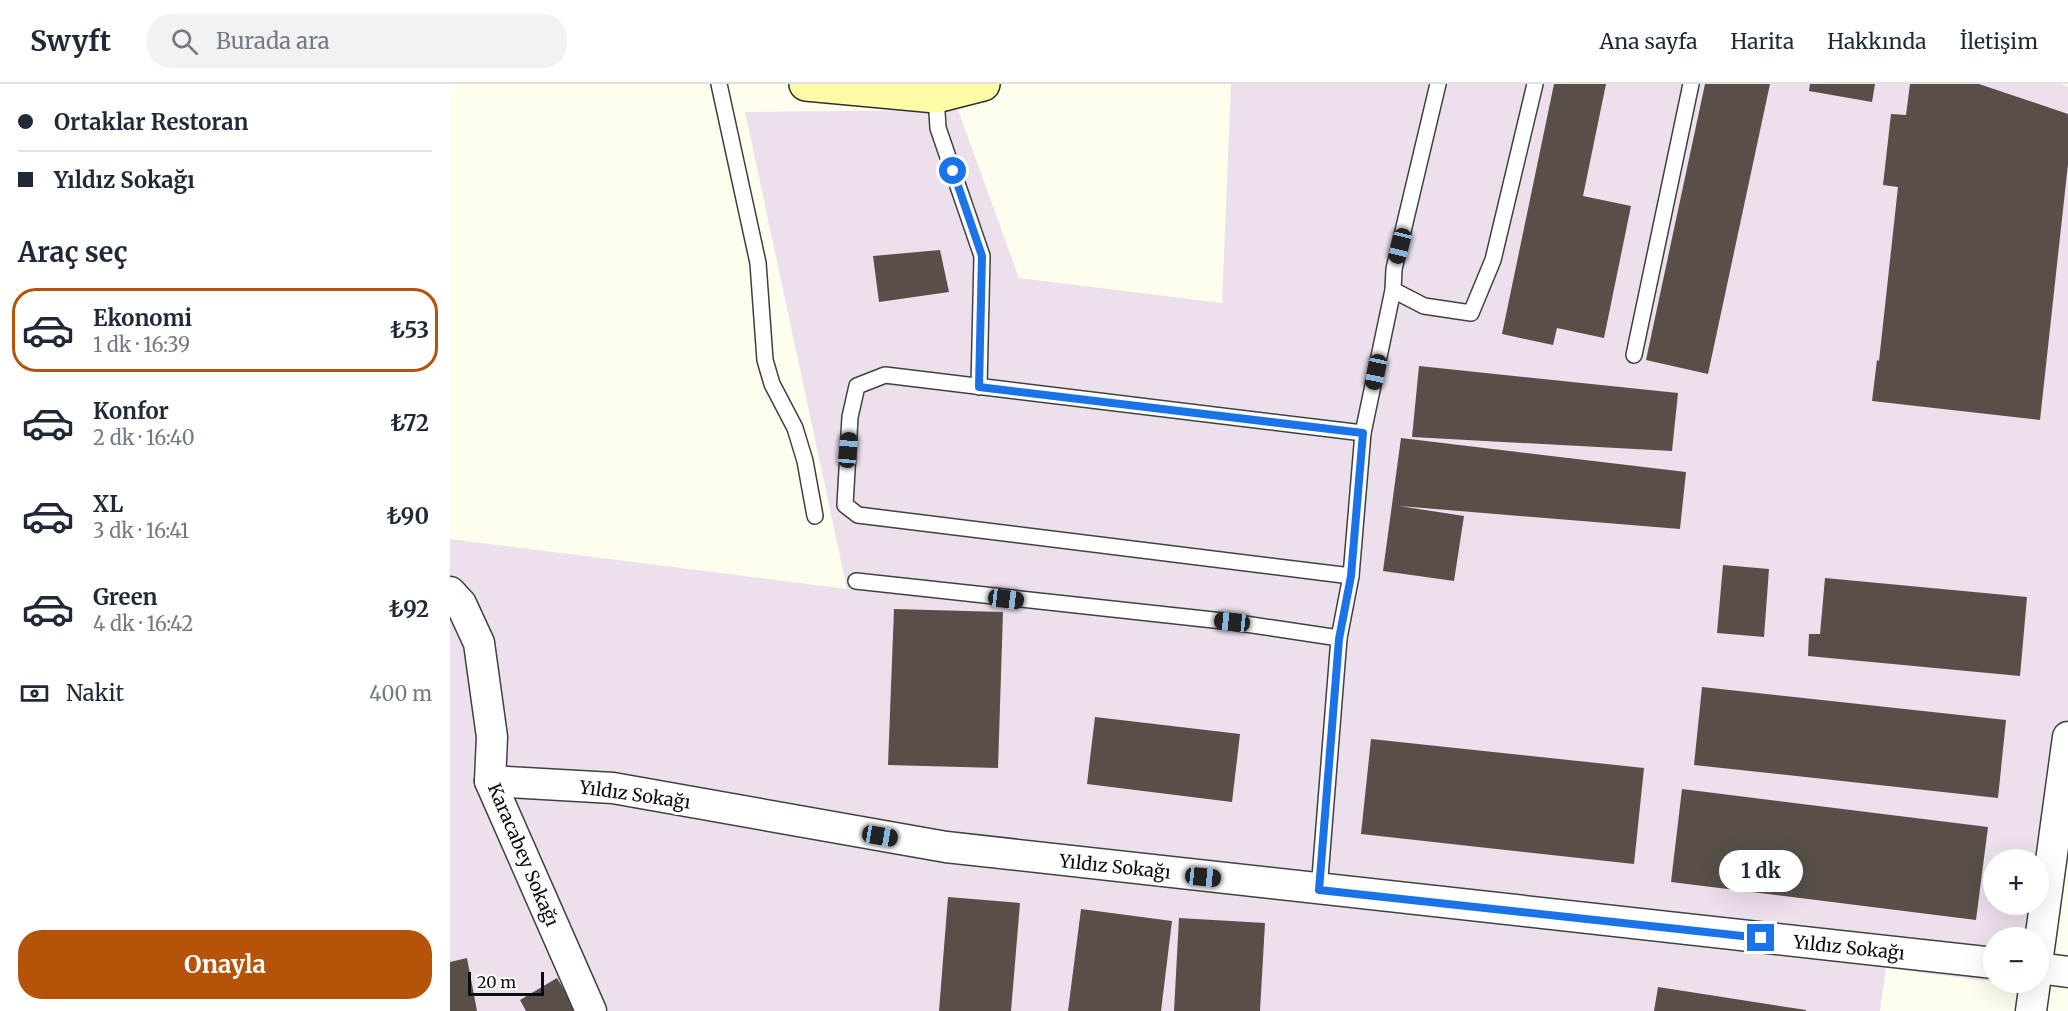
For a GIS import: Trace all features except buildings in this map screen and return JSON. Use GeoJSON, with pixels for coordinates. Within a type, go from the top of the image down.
{"type":"FeatureCollection","features":[{"type":"Feature","properties":{"kind":"main road"},"geometry":{"type":"LineString","coordinates":[[806,84],[936,96],[983,84]]}},
{"type":"Feature","properties":{"kind":"street","name":"Karacabey Sokağı"},"geometry":{"type":"LineString","coordinates":[[450,592],[461,604],[479,643],[492,737],[490,781],[591,1011]]}},
{"type":"Feature","properties":{"kind":"street"},"geometry":{"type":"LineString","coordinates":[[2042,927],[2068,737]]}},
{"type":"Feature","properties":{"kind":"street","name":"Yıldız Sokağı"},"geometry":{"type":"LineString","coordinates":[[490,781],[613,788],[946,848],[1983,962]]}},
{"type":"Feature","properties":{"kind":"street"},"geometry":{"type":"LineString","coordinates":[[2049,969],[2068,972]]}},
{"type":"Feature","properties":{"kind":"street"},"geometry":{"type":"LineString","coordinates":[[2031,1011],[2033,993]]}},
{"type":"Feature","properties":{"kind":"lane"},"geometry":{"type":"LineString","coordinates":[[719,84],[758,263],[765,360],[772,384],[798,439],[815,516]]}},
{"type":"Feature","properties":{"kind":"lane"},"geometry":{"type":"LineString","coordinates":[[1319,890],[1339,639],[1351,576],[1363,433],[1393,290],[1394,269],[1438,84]]}},
{"type":"Feature","properties":{"kind":"lane"},"geometry":{"type":"LineString","coordinates":[[1393,290],[1424,306],[1471,313],[1493,260],[1535,84]]}},
{"type":"Feature","properties":{"kind":"lane"},"geometry":{"type":"LineString","coordinates":[[1634,355],[1691,84]]}},
{"type":"Feature","properties":{"kind":"lane"},"geometry":{"type":"LineString","coordinates":[[936,96],[938,128],[982,256],[979,387]]}},
{"type":"Feature","properties":{"kind":"lane"},"geometry":{"type":"LineString","coordinates":[[1351,576],[858,515],[845,506],[850,417],[857,386],[885,375],[1363,433]]}},
{"type":"Feature","properties":{"kind":"lane"},"geometry":{"type":"LineString","coordinates":[[856,581],[1232,622],[1339,639]]}},
{"type":"Feature","properties":{"kind":"shaded area"},"geometry":{"type":"Polygon","coordinates":[[[1231,84],[2060,84],[2068,87],[2068,845],[2049,904],[2049,849],[1983,849],[1983,915],[2045,915],[2042,927],[1983,927],[1983,981],[1886,968],[1880,1011],[450,1011],[450,539],[847,589],[745,112],[958,110],[1019,278],[1222,303],[1231,84]]]}},
{"type":"Feature","properties":{"kind":"route"},"geometry":{"type":"LineString","coordinates":[[953,171],[982,256],[979,387],[1363,433],[1351,576],[1339,639],[1319,890],[1761,938]]}}]}
